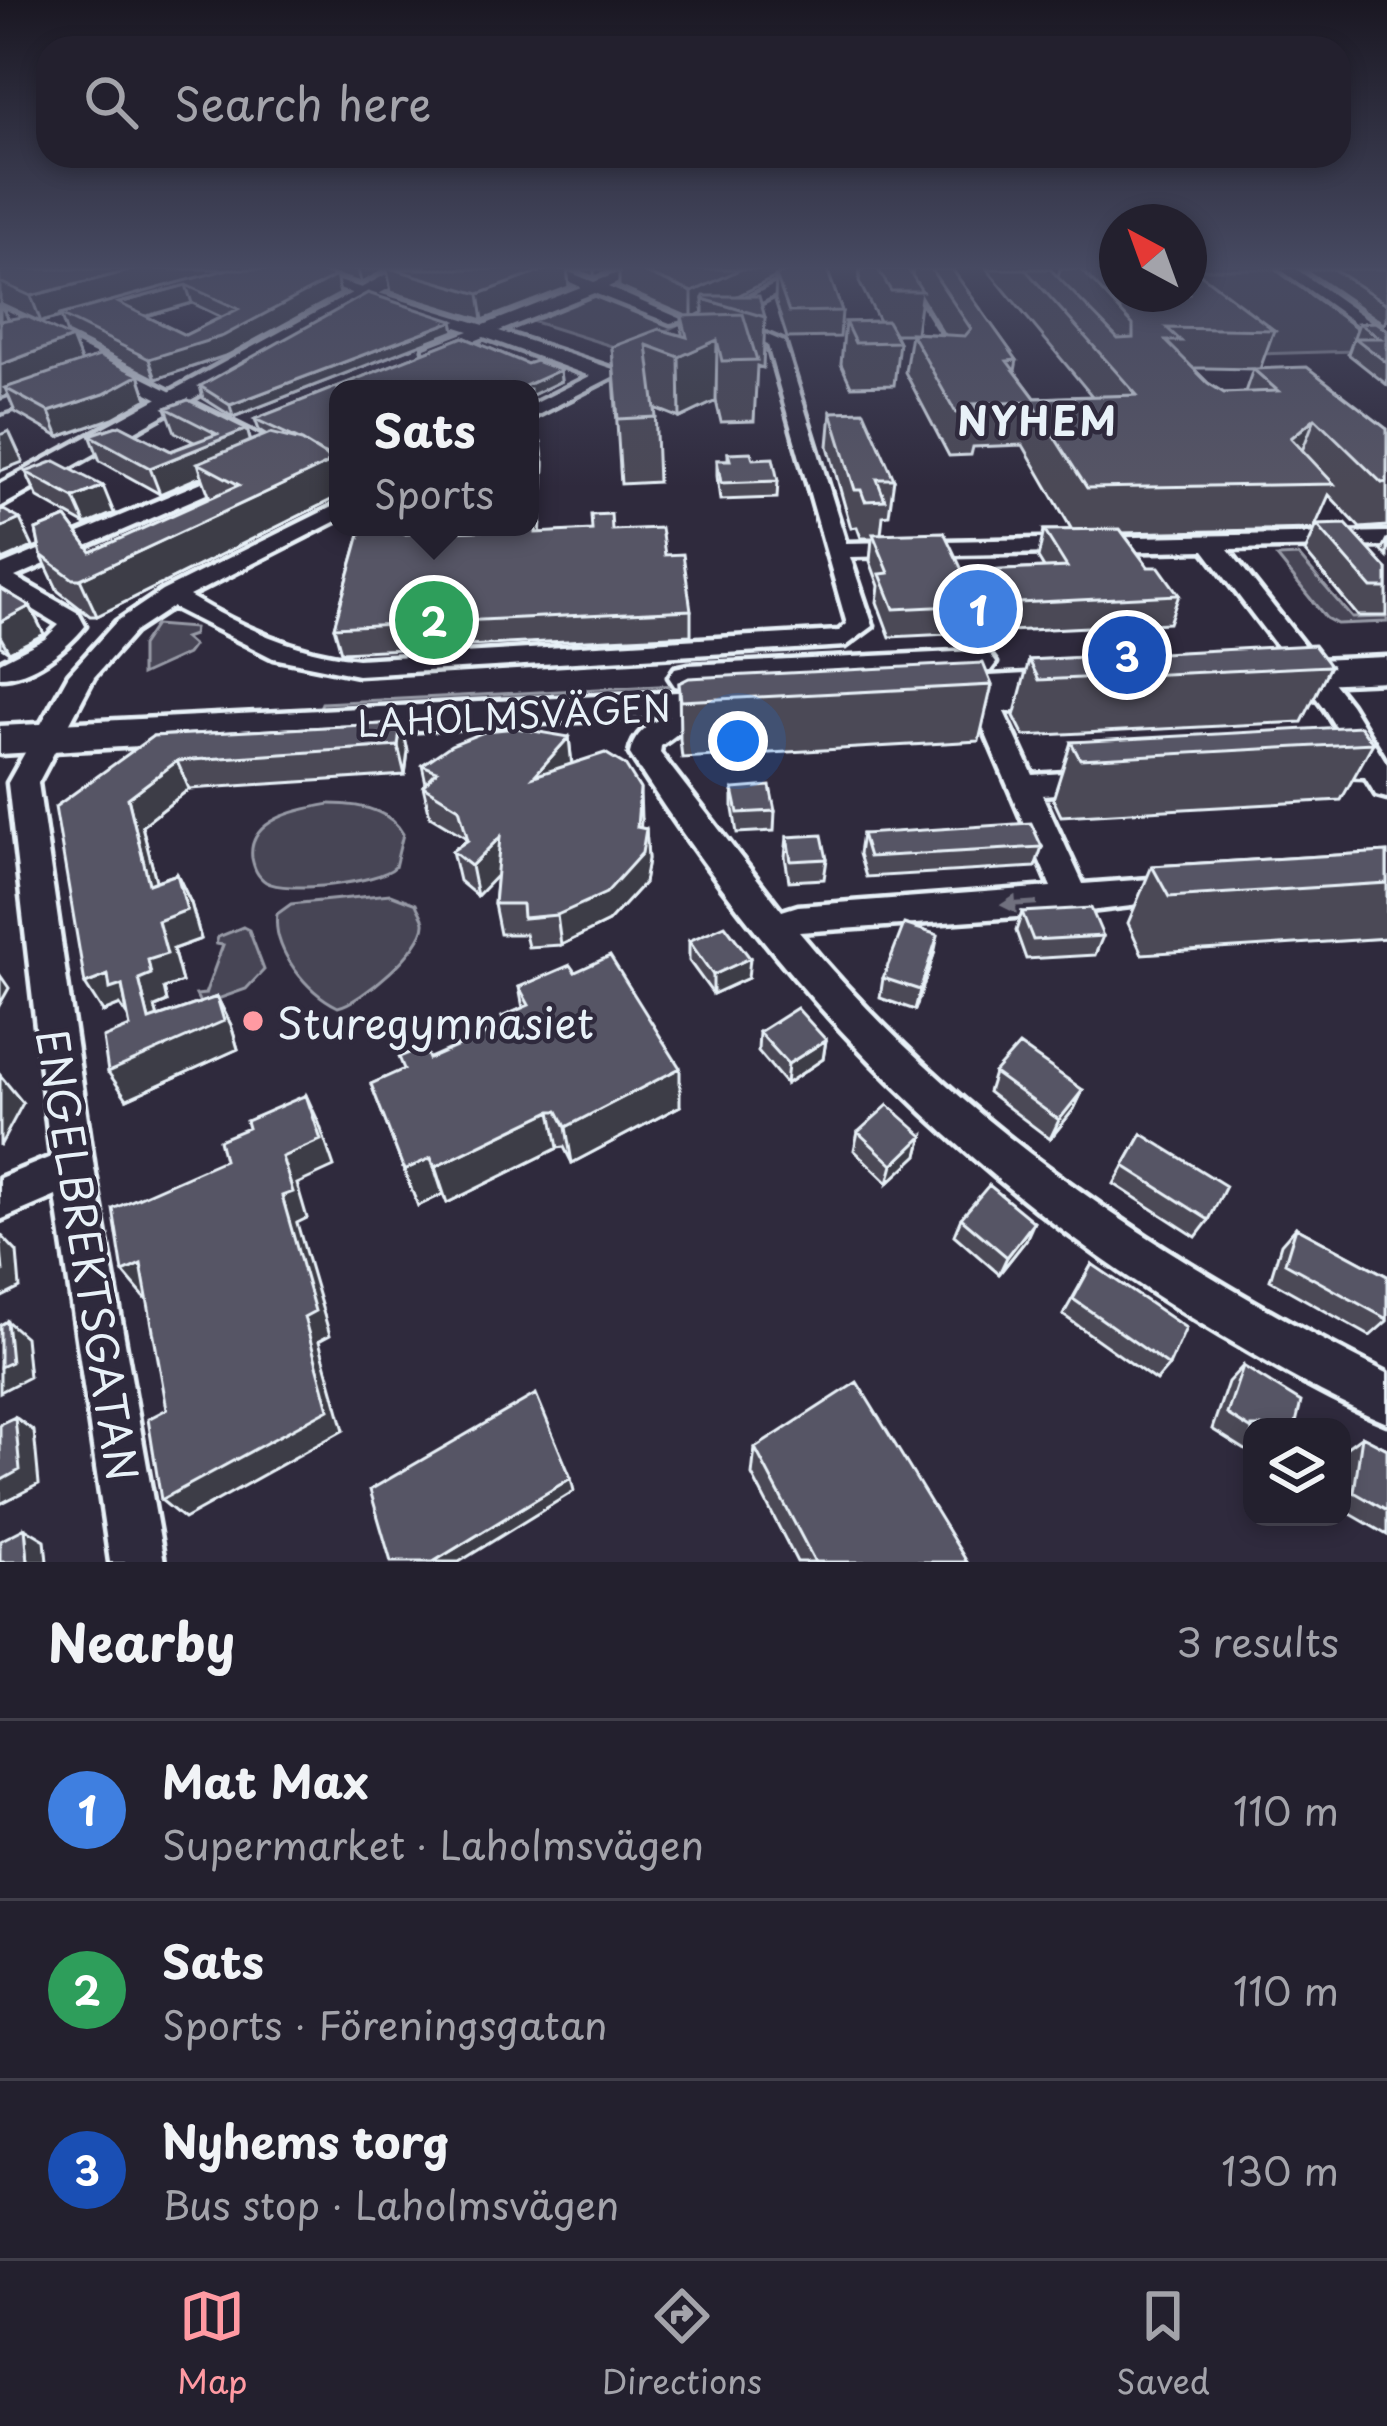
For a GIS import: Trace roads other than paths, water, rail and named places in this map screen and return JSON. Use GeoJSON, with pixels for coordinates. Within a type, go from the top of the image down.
{"type":"FeatureCollection","features":[{"type":"Feature","properties":{"kind":"highway"},"geometry":{"type":"LineString","coordinates":[[0,496],[283,342]]}},
{"type":"Feature","properties":{"kind":"highway"},"geometry":{"type":"LineString","coordinates":[[1293,670],[1387,644]]}},
{"type":"Feature","properties":{"kind":"highway"},"geometry":{"type":"LineString","coordinates":[[1234,673],[1387,669]]}},
{"type":"Feature","properties":{"kind":"highway","name":"LAHOLMSVÄGEN"},"geometry":{"type":"LineString","coordinates":[[0,740],[54,724],[1114,678]]}},
{"type":"Feature","properties":{"kind":"highway","name":"LAHOLMSVÄGEN"},"geometry":{"type":"LineString","coordinates":[[0,712],[54,724]]}},
{"type":"Feature","properties":{"kind":"street"},"geometry":{"type":"LineString","coordinates":[[46,342],[110,367],[304,466]]}},
{"type":"Feature","properties":{"kind":"street"},"geometry":{"type":"LineString","coordinates":[[404,363],[456,342]]}},
{"type":"Feature","properties":{"kind":"street"},"geometry":{"type":"LineString","coordinates":[[475,342],[588,385]]}},
{"type":"Feature","properties":{"kind":"street"},"geometry":{"type":"LineString","coordinates":[[514,342],[606,376]]}},
{"type":"Feature","properties":{"kind":"street"},"geometry":{"type":"LineString","coordinates":[[171,596],[274,653],[317,664],[358,667],[846,638],[860,626],[775,342]]}},
{"type":"Feature","properties":{"kind":"street"},"geometry":{"type":"LineString","coordinates":[[935,342],[951,368]]}},
{"type":"Feature","properties":{"kind":"street"},"geometry":{"type":"LineString","coordinates":[[539,409],[625,366]]}},
{"type":"Feature","properties":{"kind":"street"},"geometry":{"type":"LineString","coordinates":[[89,375],[110,367]]}},
{"type":"Feature","properties":{"kind":"street"},"geometry":{"type":"LineString","coordinates":[[0,407],[68,383]]}},
{"type":"Feature","properties":{"kind":"street"},"geometry":{"type":"LineString","coordinates":[[230,430],[252,422]]}},
{"type":"Feature","properties":{"kind":"street"},"geometry":{"type":"LineString","coordinates":[[0,577],[281,454]]}},
{"type":"Feature","properties":{"kind":"street","name":"ENGELBREKTSGATAN"},"geometry":{"type":"LineString","coordinates":[[137,1562],[11,794],[100,651],[124,626],[171,596],[329,516]]}},
{"type":"Feature","properties":{"kind":"street"},"geometry":{"type":"LineString","coordinates":[[837,550],[1387,539]]}},
{"type":"Feature","properties":{"kind":"street"},"geometry":{"type":"LineString","coordinates":[[1210,542],[1293,670],[1380,777]]}},
{"type":"Feature","properties":{"kind":"street"},"geometry":{"type":"LineString","coordinates":[[0,577],[69,618],[72,626],[54,645],[5,670]]}},
{"type":"Feature","properties":{"kind":"street","name":"LAHOLMSVÄGEN"},"geometry":{"type":"LineString","coordinates":[[918,708],[987,704],[1114,678]]}},
{"type":"Feature","properties":{"kind":"street"},"geometry":{"type":"LineString","coordinates":[[987,704],[1073,900]]}},
{"type":"Feature","properties":{"kind":"street","name":"LAHOLMSVÄGEN"},"geometry":{"type":"LineString","coordinates":[[758,717],[688,721],[658,731],[647,742],[645,754],[776,927]]}},
{"type":"Feature","properties":{"kind":"street"},"geometry":{"type":"LineString","coordinates":[[1280,770],[1380,777]]}},
{"type":"Feature","properties":{"kind":"street"},"geometry":{"type":"LineString","coordinates":[[1025,786],[1118,780]]}},
{"type":"Feature","properties":{"kind":"street"},"geometry":{"type":"LineString","coordinates":[[1219,886],[798,919],[776,927],[833,998],[905,1074],[996,1156],[1159,1271],[1387,1400]]}},
{"type":"Feature","properties":{"kind":"street"},"geometry":{"type":"LineString","coordinates":[[0,1199],[73,1168]]}},
{"type":"Feature","properties":{"kind":"place","name":"Mat Max"},"geometry":{"type":"Point","coordinates":[978,609]}},
{"type":"Feature","properties":{"kind":"place","name":"Sats"},"geometry":{"type":"Point","coordinates":[434,620]}},
{"type":"Feature","properties":{"kind":"place","name":"Nyhems torg"},"geometry":{"type":"Point","coordinates":[1127,655]}},
{"type":"Feature","properties":{"kind":"place","name":"Sturegymnasiet"},"geometry":{"type":"Point","coordinates":[253,1021]}},
{"type":"Feature","properties":{"kind":"district","name":"NYHEM"},"geometry":{"type":"Point","coordinates":[1038,419]}}]}
